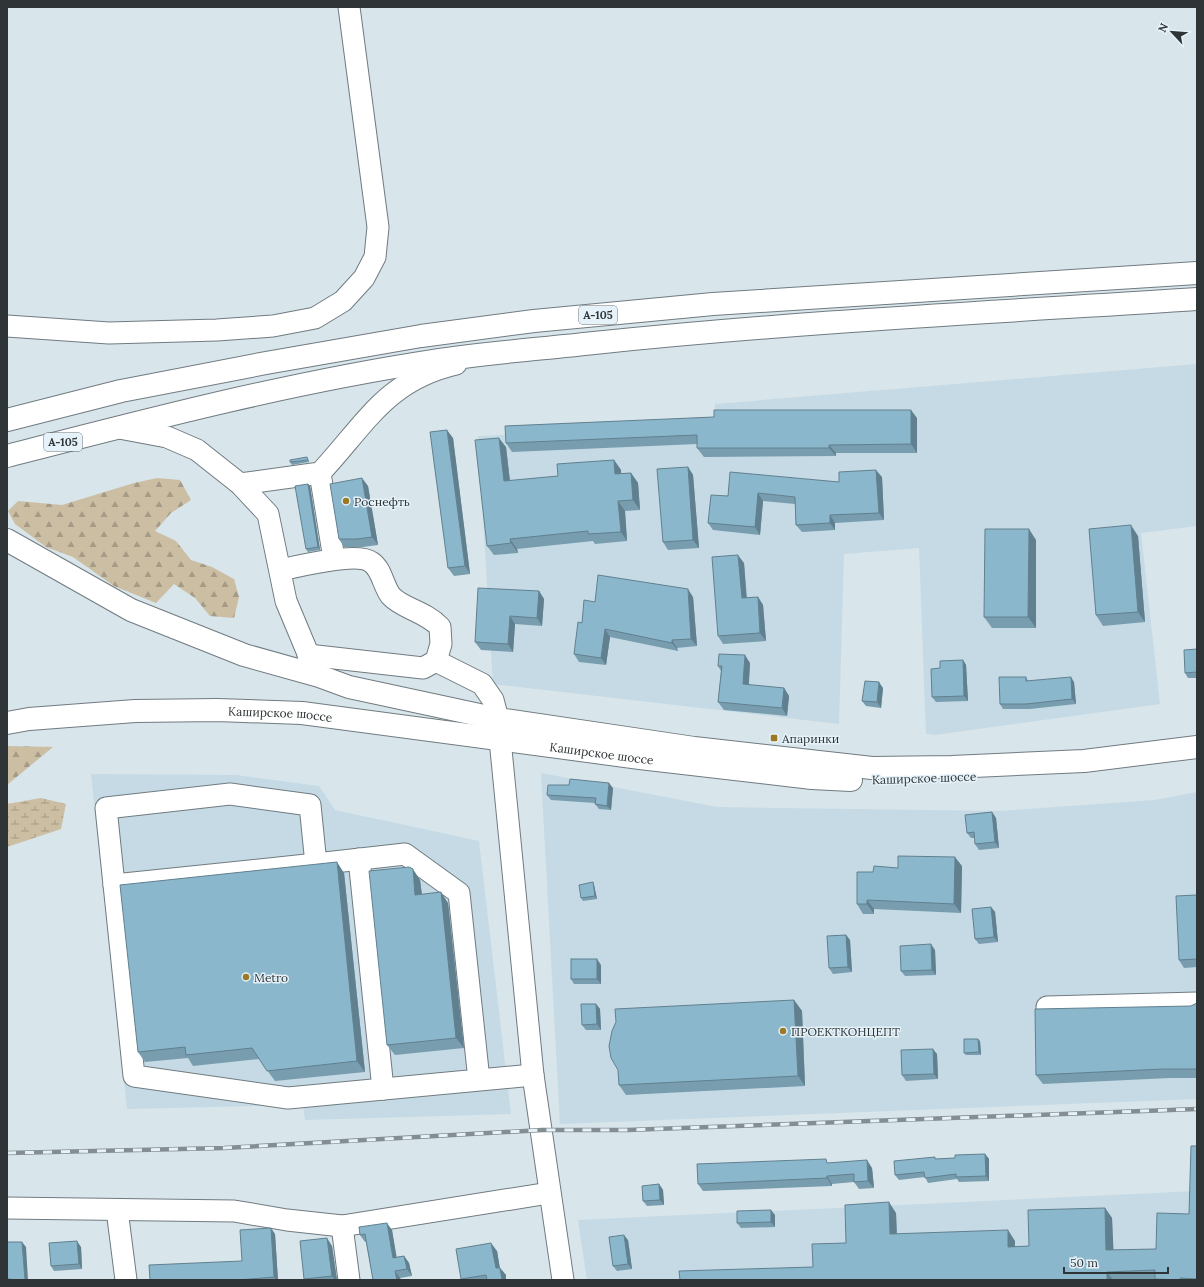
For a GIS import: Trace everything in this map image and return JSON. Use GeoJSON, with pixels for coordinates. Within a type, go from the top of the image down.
{"type":"FeatureCollection","features":[{"type":"Feature","properties":{"kind":"main road","name":"А-105"},"geometry":{"type":"LineString","coordinates":[[7,420],[121,392],[266,363],[421,336],[534,321],[713,304],[1197,273]]}},
{"type":"Feature","properties":{"kind":"main road","name":"А-105"},"geometry":{"type":"LineString","coordinates":[[7,456],[119,428],[367,372],[436,360],[713,330],[1197,299]]}},
{"type":"Feature","properties":{"kind":"main road"},"geometry":{"type":"LineString","coordinates":[[7,540],[131,610],[244,655],[319,676],[349,688],[498,729]]}},
{"type":"Feature","properties":{"kind":"main road"},"geometry":{"type":"LineString","coordinates":[[337,717],[352,716],[359,706],[359,699],[356,693],[349,688]]}},
{"type":"Feature","properties":{"kind":"main road","name":"Каширское шоссе"},"geometry":{"type":"LineString","coordinates":[[7,723],[29,719],[135,710],[217,710],[302,713],[498,729],[694,748],[807,762],[872,768],[952,767],[1084,761],[1197,747]]}},
{"type":"Feature","properties":{"kind":"main road","name":"Каширское шоссе"},"geometry":{"type":"LineString","coordinates":[[498,729],[640,758],[812,778],[890,782],[1197,760]]}},
{"type":"Feature","properties":{"kind":"street"},"geometry":{"type":"LineString","coordinates":[[7,326],[109,333],[217,330],[273,326],[315,318],[343,301],[364,278],[375,257],[378,227],[349,7]]}},
{"type":"Feature","properties":{"kind":"street"},"geometry":{"type":"LineString","coordinates":[[240,484],[320,473],[381,402],[396,389],[414,378],[446,366],[513,352]]}},
{"type":"Feature","properties":{"kind":"street"},"geometry":{"type":"LineString","coordinates":[[119,428],[167,437],[196,450],[240,484],[268,514],[281,570],[286,601],[308,655],[319,676]]}},
{"type":"Feature","properties":{"kind":"street"},"geometry":{"type":"LineString","coordinates":[[320,473],[334,559]]}},
{"type":"Feature","properties":{"kind":"street"},"geometry":{"type":"LineString","coordinates":[[281,570],[334,559],[363,559],[370,561],[376,567],[391,597],[433,620],[440,627],[441,644],[436,661],[423,668],[308,655]]}},
{"type":"Feature","properties":{"kind":"street"},"geometry":{"type":"LineString","coordinates":[[436,661],[482,684],[493,700],[498,729],[533,1076],[563,1280]]}},
{"type":"Feature","properties":{"kind":"street"},"geometry":{"type":"LineString","coordinates":[[316,864],[310,806],[230,794],[106,808],[134,1076],[288,1098],[533,1076]]}},
{"type":"Feature","properties":{"kind":"street"},"geometry":{"type":"LineString","coordinates":[[114,885],[405,854],[459,893],[479,1080]]}},
{"type":"Feature","properties":{"kind":"street"},"geometry":{"type":"LineString","coordinates":[[359,859],[383,1089]]}},
{"type":"Feature","properties":{"kind":"street"},"geometry":{"type":"LineString","coordinates":[[1047,1007],[1197,1003]]}},
{"type":"Feature","properties":{"kind":"street"},"geometry":{"type":"LineString","coordinates":[[7,1208],[234,1211],[287,1220],[342,1226],[549,1193]]}},
{"type":"Feature","properties":{"kind":"street"},"geometry":{"type":"LineString","coordinates":[[117,1210],[126,1280]]}},
{"type":"Feature","properties":{"kind":"street"},"geometry":{"type":"LineString","coordinates":[[342,1226],[349,1280]]}},
{"type":"Feature","properties":{"kind":"shaded area"},"geometry":{"type":"Polygon","coordinates":[[[1197,364],[1197,526],[1141,533],[1160,704],[935,735],[926,734],[919,548],[844,554],[839,724],[493,684],[478,436],[715,426],[715,404],[1197,364]]]}},
{"type":"Feature","properties":{"kind":"shaded area"},"geometry":{"type":"Polygon","coordinates":[[[541,773],[717,807],[999,811],[1155,800],[1197,792],[1197,1099],[560,1124],[541,773]]]}},
{"type":"Feature","properties":{"kind":"shaded area"},"geometry":{"type":"Polygon","coordinates":[[[91,774],[236,775],[319,786],[335,810],[479,841],[511,1114],[305,1120],[303,1105],[127,1109],[91,774]]]}},
{"type":"Feature","properties":{"kind":"shaded area"},"geometry":{"type":"Polygon","coordinates":[[[1197,1191],[1197,1280],[587,1280],[578,1220],[1197,1191]]]}},
{"type":"Feature","properties":{"kind":"green space"},"geometry":{"type":"Polygon","coordinates":[[[157,478],[180,480],[191,500],[171,513],[155,531],[176,541],[191,560],[212,567],[234,579],[239,597],[234,618],[210,616],[195,598],[174,584],[156,603],[114,586],[73,557],[46,547],[15,524],[8,511],[18,501],[62,505],[134,483],[157,478]]]}},
{"type":"Feature","properties":{"kind":"green space"},"geometry":{"type":"Polygon","coordinates":[[[7,746],[53,747],[7,785],[7,746]]]}},
{"type":"Feature","properties":{"kind":"green space"},"geometry":{"type":"Polygon","coordinates":[[[41,798],[66,804],[61,829],[7,847],[7,804],[41,798]]]}},
{"type":"Feature","properties":{"kind":"building"},"geometry":{"type":"Polygon","coordinates":[[[714,410],[911,410],[911,444],[829,445],[829,448],[697,448],[697,435],[506,443],[505,426],[714,417],[714,410]]]}},
{"type":"Feature","properties":{"kind":"building"},"geometry":{"type":"Polygon","coordinates":[[[447,430],[465,566],[448,568],[430,432],[447,430]]]}},
{"type":"Feature","properties":{"kind":"building"},"geometry":{"type":"Polygon","coordinates":[[[499,438],[504,481],[558,476],[557,464],[614,460],[615,474],[631,473],[633,500],[618,501],[621,532],[588,534],[588,531],[510,539],[511,543],[487,546],[475,440],[499,438]]]}},
{"type":"Feature","properties":{"kind":"building"},"geometry":{"type":"Polygon","coordinates":[[[307,457],[308,460],[290,462],[290,460],[307,457]]]}},
{"type":"Feature","properties":{"kind":"building"},"geometry":{"type":"Polygon","coordinates":[[[688,467],[693,540],[663,542],[657,469],[688,467]]]}},
{"type":"Feature","properties":{"kind":"building"},"geometry":{"type":"Polygon","coordinates":[[[876,470],[879,513],[830,515],[830,523],[796,525],[795,497],[758,493],[755,527],[708,523],[711,495],[728,496],[730,472],[839,482],[839,472],[876,470]]]}},
{"type":"Feature","properties":{"kind":"building"},"geometry":{"type":"Polygon","coordinates":[[[362,478],[372,537],[339,539],[330,484],[362,478]]]}},
{"type":"Feature","properties":{"kind":"building"},"geometry":{"type":"Polygon","coordinates":[[[308,484],[318,547],[306,549],[295,486],[308,484]]]}},
{"type":"Feature","properties":{"kind":"building"},"geometry":{"type":"Polygon","coordinates":[[[1131,525],[1138,612],[1096,615],[1089,529],[1131,525]]]}},
{"type":"Feature","properties":{"kind":"building"},"geometry":{"type":"Polygon","coordinates":[[[985,529],[1029,529],[1028,617],[984,617],[985,529]]]}},
{"type":"Feature","properties":{"kind":"building"},"geometry":{"type":"Polygon","coordinates":[[[738,555],[742,598],[758,597],[760,633],[718,636],[712,557],[738,555]]]}},
{"type":"Feature","properties":{"kind":"building"},"geometry":{"type":"Polygon","coordinates":[[[598,575],[688,589],[691,639],[672,640],[672,643],[605,629],[601,658],[574,654],[578,622],[582,623],[584,600],[595,602],[598,575]]]}},
{"type":"Feature","properties":{"kind":"building"},"geometry":{"type":"Polygon","coordinates":[[[478,588],[539,591],[537,618],[510,616],[508,644],[475,642],[478,588]]]}},
{"type":"Feature","properties":{"kind":"building"},"geometry":{"type":"Polygon","coordinates":[[[1197,649],[1197,672],[1185,673],[1184,650],[1197,649]]]}},
{"type":"Feature","properties":{"kind":"building"},"geometry":{"type":"Polygon","coordinates":[[[719,654],[745,655],[743,684],[784,688],[782,708],[718,702],[722,666],[718,666],[719,654]]]}},
{"type":"Feature","properties":{"kind":"building"},"geometry":{"type":"Polygon","coordinates":[[[963,660],[964,696],[932,697],[931,669],[940,668],[940,661],[963,660]]]}},
{"type":"Feature","properties":{"kind":"building"},"geometry":{"type":"Polygon","coordinates":[[[999,677],[1026,677],[1026,681],[1071,677],[1072,699],[1026,704],[1000,704],[999,677]]]}},
{"type":"Feature","properties":{"kind":"building"},"geometry":{"type":"Polygon","coordinates":[[[865,681],[879,682],[877,702],[862,701],[865,681]]]}},
{"type":"Feature","properties":{"kind":"building"},"geometry":{"type":"Polygon","coordinates":[[[570,779],[609,783],[607,806],[595,804],[596,798],[547,795],[548,785],[569,785],[570,779]]]}},
{"type":"Feature","properties":{"kind":"building"},"geometry":{"type":"Polygon","coordinates":[[[992,812],[995,842],[975,844],[974,832],[967,833],[965,815],[992,812]]]}},
{"type":"Feature","properties":{"kind":"building"},"geometry":{"type":"Polygon","coordinates":[[[898,856],[955,857],[954,904],[867,900],[867,904],[857,904],[857,872],[873,872],[874,866],[898,868],[898,856]]]}},
{"type":"Feature","properties":{"kind":"building","name":"Metro"},"geometry":{"type":"Polygon","coordinates":[[[337,862],[357,1061],[267,1071],[252,1048],[186,1055],[185,1047],[138,1052],[120,885],[337,862]]]}},
{"type":"Feature","properties":{"kind":"building"},"geometry":{"type":"Polygon","coordinates":[[[409,867],[413,869],[415,895],[441,892],[456,1038],[387,1045],[369,871],[409,867]]]}},
{"type":"Feature","properties":{"kind":"building"},"geometry":{"type":"Polygon","coordinates":[[[593,882],[595,896],[581,898],[579,885],[593,882]]]}},
{"type":"Feature","properties":{"kind":"building"},"geometry":{"type":"Polygon","coordinates":[[[1197,895],[1197,959],[1179,960],[1176,896],[1197,895]]]}},
{"type":"Feature","properties":{"kind":"building"},"geometry":{"type":"Polygon","coordinates":[[[991,907],[994,937],[975,939],[972,909],[991,907]]]}},
{"type":"Feature","properties":{"kind":"building"},"geometry":{"type":"Polygon","coordinates":[[[846,935],[848,967],[829,968],[827,936],[846,935]]]}},
{"type":"Feature","properties":{"kind":"building"},"geometry":{"type":"Polygon","coordinates":[[[931,944],[932,970],[901,971],[900,946],[931,944]]]}},
{"type":"Feature","properties":{"kind":"building"},"geometry":{"type":"Polygon","coordinates":[[[571,959],[597,959],[597,979],[571,979],[571,959]]]}},
{"type":"Feature","properties":{"kind":"building"},"geometry":{"type":"Polygon","coordinates":[[[794,1000],[798,1076],[619,1085],[618,1070],[611,1058],[609,1046],[612,1031],[616,1022],[615,1009],[794,1000]]]}},
{"type":"Feature","properties":{"kind":"building"},"geometry":{"type":"Polygon","coordinates":[[[1197,1003],[1197,1069],[1163,1069],[1036,1075],[1035,1009],[1191,1006],[1197,1003]]]}},
{"type":"Feature","properties":{"kind":"building"},"geometry":{"type":"Polygon","coordinates":[[[581,1004],[596,1004],[597,1024],[582,1025],[581,1004]]]}},
{"type":"Feature","properties":{"kind":"building"},"geometry":{"type":"Polygon","coordinates":[[[964,1039],[978,1039],[979,1052],[964,1053],[964,1039]]]}},
{"type":"Feature","properties":{"kind":"building"},"geometry":{"type":"Polygon","coordinates":[[[933,1049],[934,1074],[902,1075],[901,1050],[933,1049]]]}},
{"type":"Feature","properties":{"kind":"building"},"geometry":{"type":"Polygon","coordinates":[[[1191,1146],[1197,1146],[1197,1279],[1155,1279],[1155,1270],[1107,1272],[1107,1280],[680,1280],[679,1271],[813,1267],[812,1244],[846,1243],[845,1205],[889,1202],[890,1234],[1008,1230],[1008,1247],[1029,1246],[1028,1210],[1105,1208],[1106,1250],[1156,1249],[1157,1213],[1189,1214],[1191,1146]]]}},
{"type":"Feature","properties":{"kind":"building"},"geometry":{"type":"Polygon","coordinates":[[[985,1154],[986,1176],[956,1177],[956,1174],[925,1178],[924,1172],[895,1175],[894,1161],[935,1157],[935,1159],[955,1158],[955,1155],[985,1154]]]}},
{"type":"Feature","properties":{"kind":"building"},"geometry":{"type":"Polygon","coordinates":[[[826,1159],[827,1163],[867,1160],[868,1181],[854,1182],[854,1174],[827,1176],[827,1178],[698,1184],[697,1164],[826,1159]]]}},
{"type":"Feature","properties":{"kind":"building"},"geometry":{"type":"Polygon","coordinates":[[[659,1184],[660,1200],[643,1201],[642,1186],[659,1184]]]}},
{"type":"Feature","properties":{"kind":"building"},"geometry":{"type":"Polygon","coordinates":[[[771,1210],[771,1222],[737,1223],[737,1211],[771,1210]]]}},
{"type":"Feature","properties":{"kind":"building"},"geometry":{"type":"Polygon","coordinates":[[[387,1223],[393,1258],[404,1256],[407,1269],[395,1271],[397,1280],[373,1280],[365,1234],[360,1235],[359,1227],[387,1223]]]}},
{"type":"Feature","properties":{"kind":"building"},"geometry":{"type":"Polygon","coordinates":[[[271,1228],[274,1277],[238,1280],[150,1280],[149,1265],[242,1261],[240,1230],[271,1228]]]}},
{"type":"Feature","properties":{"kind":"building"},"geometry":{"type":"Polygon","coordinates":[[[624,1235],[628,1264],[613,1266],[609,1237],[624,1235]]]}},
{"type":"Feature","properties":{"kind":"building"},"geometry":{"type":"Polygon","coordinates":[[[327,1238],[332,1276],[304,1279],[300,1241],[327,1238]]]}},
{"type":"Feature","properties":{"kind":"building"},"geometry":{"type":"Polygon","coordinates":[[[77,1241],[79,1264],[51,1266],[49,1243],[77,1241]]]}},
{"type":"Feature","properties":{"kind":"building"},"geometry":{"type":"Polygon","coordinates":[[[7,1242],[22,1242],[25,1280],[7,1279],[7,1242]]]}},
{"type":"Feature","properties":{"kind":"building"},"geometry":{"type":"Polygon","coordinates":[[[491,1243],[496,1268],[500,1268],[502,1280],[487,1280],[486,1275],[461,1279],[456,1249],[491,1243]]]}},
{"type":"Feature","properties":{"kind":"railway"},"geometry":{"type":"LineString","coordinates":[[7,1153],[224,1148],[542,1130],[628,1130],[1197,1109]]}},
{"type":"Feature","properties":{"kind":"place","name":"Роснефть"},"geometry":{"type":"Point","coordinates":[346,501]}},
{"type":"Feature","properties":{"kind":"place","name":"Апаринки"},"geometry":{"type":"Point","coordinates":[774,738]}},
{"type":"Feature","properties":{"kind":"place","name":"Metro"},"geometry":{"type":"Point","coordinates":[246,977]}},
{"type":"Feature","properties":{"kind":"place","name":"ПРОЕКТКОНЦЕПТ"},"geometry":{"type":"Point","coordinates":[783,1031]}}]}
